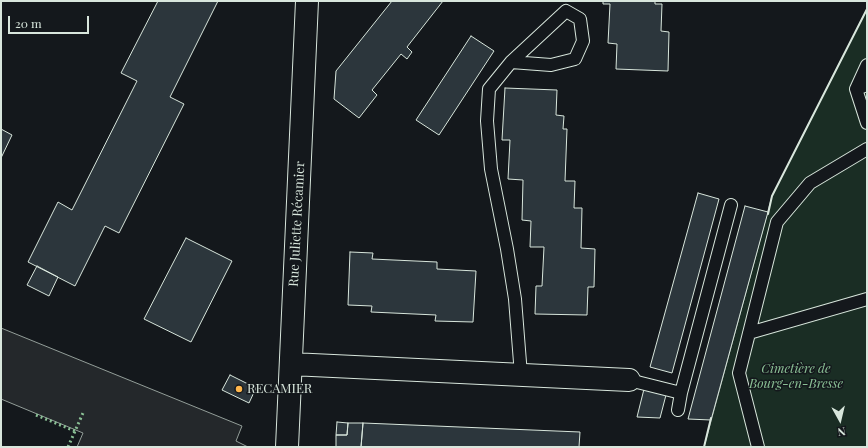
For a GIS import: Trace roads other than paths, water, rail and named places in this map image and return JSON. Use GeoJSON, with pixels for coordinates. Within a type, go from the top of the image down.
{"type":"FeatureCollection","features":[{"type":"Feature","properties":{"kind":"street","name":"Rue Juliette Récamier"},"geometry":{"type":"LineString","coordinates":[[287,447],[307,1]]}},
{"type":"Feature","properties":{"kind":"street"},"geometry":{"type":"LineString","coordinates":[[290,364],[629,380]]}},
{"type":"Feature","properties":{"kind":"lane"},"geometry":{"type":"LineString","coordinates":[[511,62],[551,65],[575,60],[583,42],[580,19],[566,11],[511,62],[489,89],[487,121],[491,169],[507,249],[515,299],[521,375]]}},
{"type":"Feature","properties":{"kind":"lane"},"geometry":{"type":"LineString","coordinates":[[867,65],[862,87],[867,123]]}},
{"type":"Feature","properties":{"kind":"lane"},"geometry":{"type":"LineString","coordinates":[[758,447],[739,373],[777,222],[810,183],[867,149]]}},
{"type":"Feature","properties":{"kind":"lane"},"geometry":{"type":"LineString","coordinates":[[678,410],[681,393],[731,205]]}},
{"type":"Feature","properties":{"kind":"lane"},"geometry":{"type":"LineString","coordinates":[[748,333],[867,299]]}},
{"type":"Feature","properties":{"kind":"lane"},"geometry":{"type":"LineString","coordinates":[[629,380],[681,393]]}},
{"type":"Feature","properties":{"kind":"place","name":"RECAMIER"},"geometry":{"type":"Point","coordinates":[239,389]}},
{"type":"Feature","properties":{"kind":"park label","name":"Cimetière de Bourg-en-Bresse"},"geometry":{"type":"Point","coordinates":[796,376]}}]}
